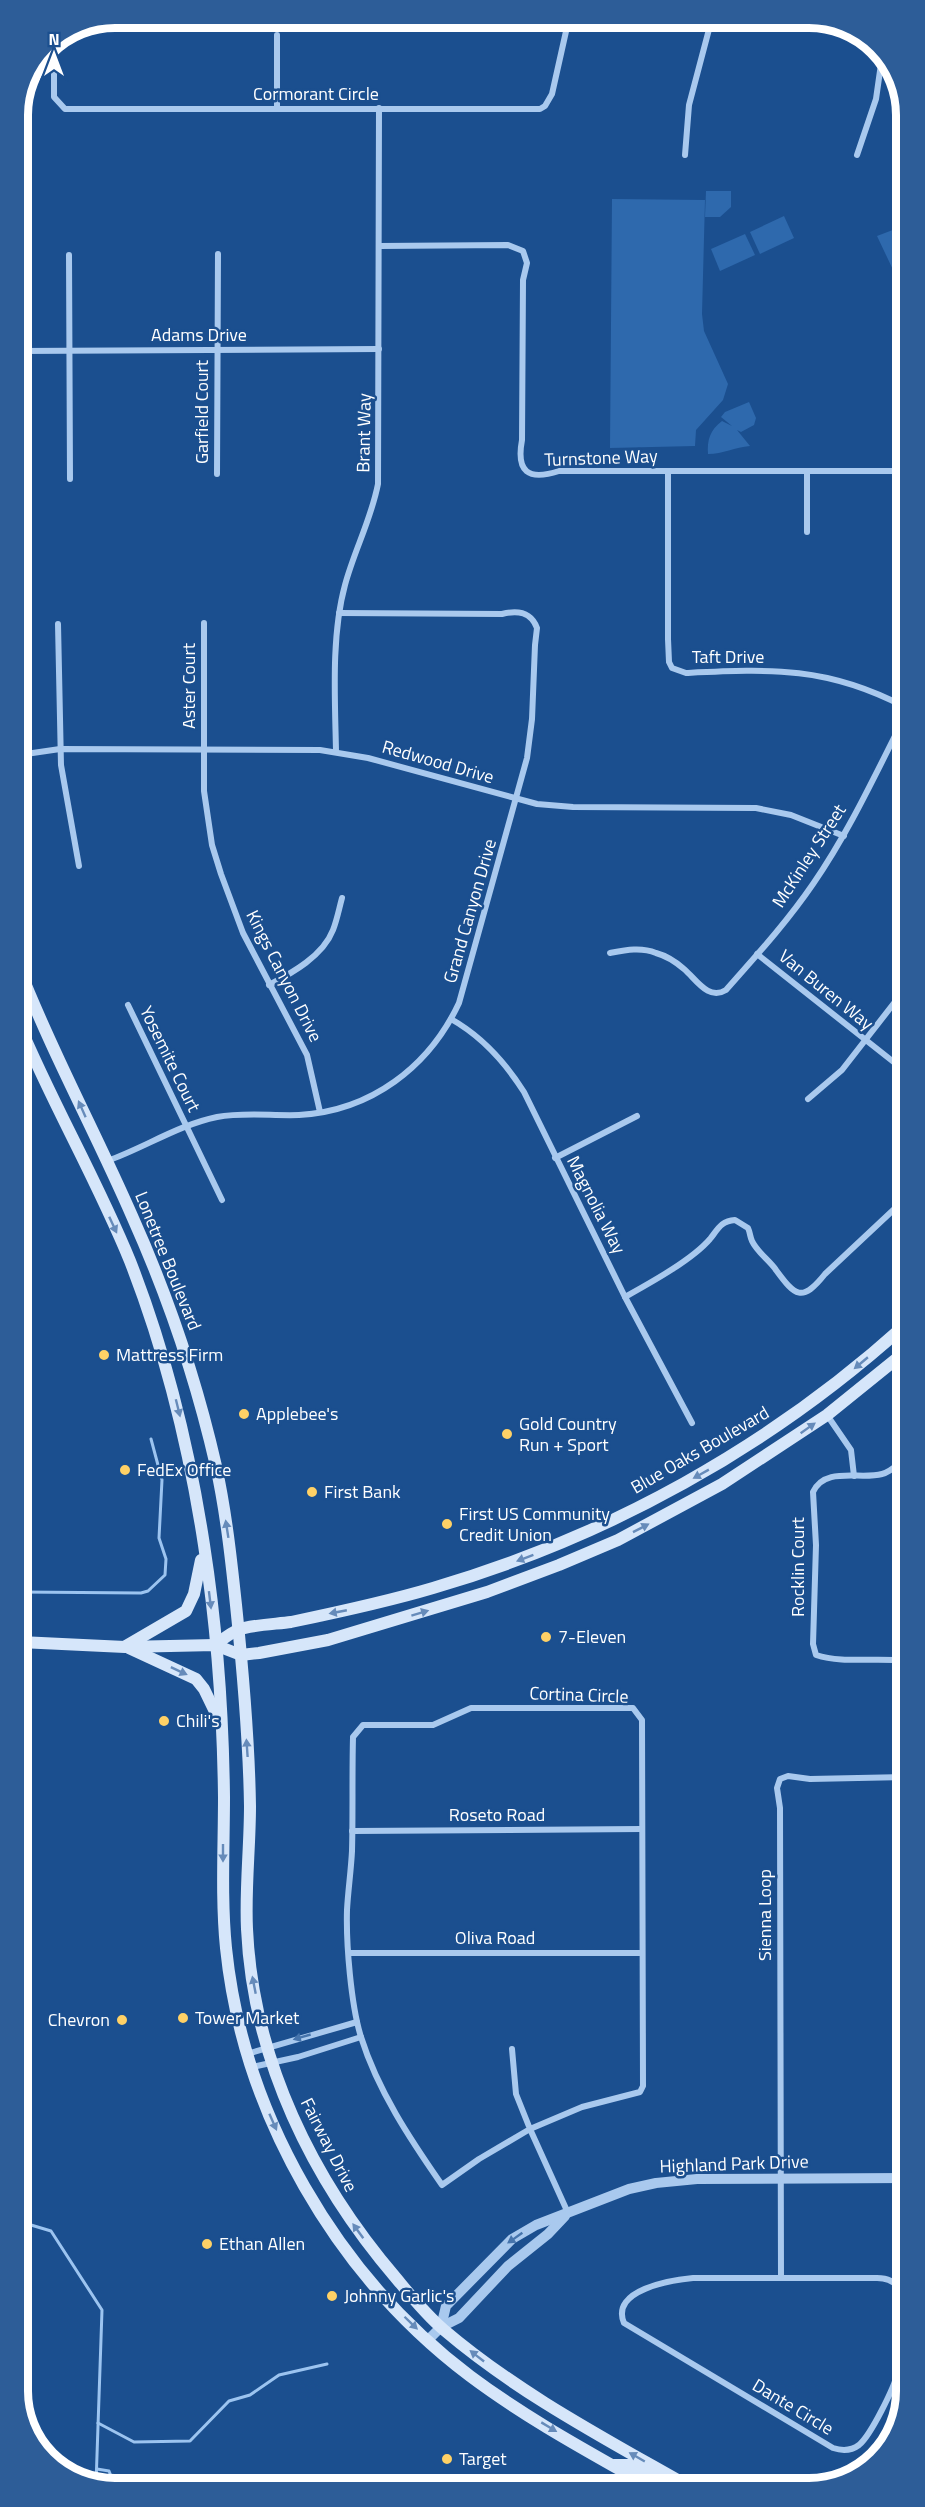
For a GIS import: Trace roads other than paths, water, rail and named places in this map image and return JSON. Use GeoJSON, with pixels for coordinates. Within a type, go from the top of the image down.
{"type":"FeatureCollection","features":[{"type":"Feature","properties":{"kind":"main road","name":"Lonetree Boulevard"},"geometry":{"type":"LineString","coordinates":[[29,993],[41,1024],[131,1214],[160,1282],[180,1340],[212,1449],[229,1544],[241,1655]]}},
{"type":"Feature","properties":{"kind":"main road","name":"Lonetree Boulevard"},"geometry":{"type":"LineString","coordinates":[[29,1043],[128,1257],[168,1371],[180,1413],[204,1546],[215,1645]]}},
{"type":"Feature","properties":{"kind":"main road"},"geometry":{"type":"LineString","coordinates":[[89,1172],[106,1162]]}},
{"type":"Feature","properties":{"kind":"main road","name":"Blue Oaks Boulevard"},"geometry":{"type":"LineString","coordinates":[[215,1645],[238,1629],[351,1609],[432,1588],[518,1561],[611,1521],[713,1467],[784,1422],[855,1369],[896,1333]]}},
{"type":"Feature","properties":{"kind":"main road","name":"Blue Oaks Boulevard"},"geometry":{"type":"LineString","coordinates":[[29,1642],[125,1647],[215,1645],[241,1655],[295,1647],[337,1637],[487,1592],[577,1558],[713,1489],[758,1463],[827,1415],[896,1359]]}},
{"type":"Feature","properties":{"kind":"main road"},"geometry":{"type":"LineString","coordinates":[[125,1647],[177,1618],[189,1608],[195,1594],[204,1546]]}},
{"type":"Feature","properties":{"kind":"main road","name":"Fairway Drive"},"geometry":{"type":"LineString","coordinates":[[215,1645],[220,1724],[226,1947],[236,2010],[247,2054],[285,2150],[315,2202],[366,2274],[428,2340],[471,2377],[635,2478]]}},
{"type":"Feature","properties":{"kind":"main road"},"geometry":{"type":"LineString","coordinates":[[125,1647],[196,1680],[204,1689],[220,1724]]}},
{"type":"Feature","properties":{"kind":"main road","name":"Fairway Drive"},"geometry":{"type":"LineString","coordinates":[[241,1655],[250,1807],[247,1929],[253,1981],[272,2062],[294,2120],[325,2182],[372,2250],[441,2327],[514,2384],[674,2478]]}},
{"type":"Feature","properties":{"kind":"main road"},"geometry":{"type":"LineString","coordinates":[[613,2465],[630,2465],[654,2478]]}},
{"type":"Feature","properties":{"kind":"street","name":"Cormorant Circle"},"geometry":{"type":"LineString","coordinates":[[54,54],[54,97],[65,109],[540,109],[545,106],[552,94],[567,29]]}},
{"type":"Feature","properties":{"kind":"street"},"geometry":{"type":"LineString","coordinates":[[685,155],[689,105],[709,29]]}},
{"type":"Feature","properties":{"kind":"street"},"geometry":{"type":"LineString","coordinates":[[277,34],[277,109]]}},
{"type":"Feature","properties":{"kind":"street"},"geometry":{"type":"LineString","coordinates":[[857,155],[876,99],[881,66]]}},
{"type":"Feature","properties":{"kind":"street","name":"Brant Way"},"geometry":{"type":"LineString","coordinates":[[336,752],[339,613],[348,576],[366,530],[378,484],[379,108]]}},
{"type":"Feature","properties":{"kind":"street","name":"Turnstone Way"},"geometry":{"type":"LineString","coordinates":[[379,246],[508,245],[524,252],[527,263],[523,280],[522,440],[519,456],[522,467],[528,473],[537,475],[559,471],[896,471]]}},
{"type":"Feature","properties":{"kind":"street","name":"Garfield Court"},"geometry":{"type":"LineString","coordinates":[[217,474],[218,254]]}},
{"type":"Feature","properties":{"kind":"street"},"geometry":{"type":"LineString","coordinates":[[69,255],[70,479]]}},
{"type":"Feature","properties":{"kind":"street","name":"Adams Drive"},"geometry":{"type":"LineString","coordinates":[[29,351],[380,349]]}},
{"type":"Feature","properties":{"kind":"street","name":"Taft Drive"},"geometry":{"type":"LineString","coordinates":[[668,471],[668,639],[669,662],[672,668],[686,673],[816,674],[862,686],[896,703]]}},
{"type":"Feature","properties":{"kind":"street"},"geometry":{"type":"LineString","coordinates":[[807,471],[807,532]]}},
{"type":"Feature","properties":{"kind":"street","name":"Grand Canyon Drive"},"geometry":{"type":"LineString","coordinates":[[106,1162],[186,1126],[231,1115],[293,1115],[320,1112],[363,1100],[398,1080],[425,1056],[451,1019],[466,981],[527,758],[532,720],[534,645],[538,631],[532,618],[518,612],[502,614],[339,613]]}},
{"type":"Feature","properties":{"kind":"street","name":"Aster Court"},"geometry":{"type":"LineString","coordinates":[[204,623],[204,748]]}},
{"type":"Feature","properties":{"kind":"street"},"geometry":{"type":"LineString","coordinates":[[58,624],[60,749],[80,866]]}},
{"type":"Feature","properties":{"kind":"street","name":"McKinley Street"},"geometry":{"type":"LineString","coordinates":[[610,953],[633,949],[658,953],[683,968],[704,989],[715,993],[726,990],[758,954],[814,883],[844,836],[896,732]]}},
{"type":"Feature","properties":{"kind":"street","name":"Redwood Drive"},"geometry":{"type":"LineString","coordinates":[[29,754],[60,749],[204,748],[294,748],[336,752],[368,758],[516,800],[563,807],[756,808],[790,815],[844,836]]}},
{"type":"Feature","properties":{"kind":"street","name":"Kings Canyon Drive"},"geometry":{"type":"LineString","coordinates":[[204,748],[205,807],[220,874],[243,933],[304,1048],[313,1075],[320,1112]]}},
{"type":"Feature","properties":{"kind":"street"},"geometry":{"type":"LineString","coordinates":[[269,985],[304,964],[321,948],[333,931],[342,898]]}},
{"type":"Feature","properties":{"kind":"street","name":"Van Buren Way"},"geometry":{"type":"LineString","coordinates":[[758,954],[896,1064]]}},
{"type":"Feature","properties":{"kind":"street"},"geometry":{"type":"LineString","coordinates":[[808,1099],[842,1070],[896,1001]]}},
{"type":"Feature","properties":{"kind":"street","name":"Yosemite Court"},"geometry":{"type":"LineString","coordinates":[[128,1005],[222,1200]]}},
{"type":"Feature","properties":{"kind":"street","name":"Magnolia Way"},"geometry":{"type":"LineString","coordinates":[[451,1019],[478,1037],[505,1063],[524,1092],[625,1298],[692,1424]]}},
{"type":"Feature","properties":{"kind":"street"},"geometry":{"type":"LineString","coordinates":[[555,1158],[637,1116]]}},
{"type":"Feature","properties":{"kind":"street"},"geometry":{"type":"LineString","coordinates":[[625,1298],[672,1269],[710,1239],[723,1222],[735,1220],[748,1228],[752,1241],[777,1270],[785,1285],[797,1292],[807,1291],[815,1286],[896,1207]]}},
{"type":"Feature","properties":{"kind":"street"},"geometry":{"type":"LineString","coordinates":[[827,1415],[850,1450],[854,1476]]}},
{"type":"Feature","properties":{"kind":"street","name":"Rocklin Court"},"geometry":{"type":"LineString","coordinates":[[896,1466],[886,1473],[829,1477],[816,1486],[813,1492],[816,1545],[813,1644],[816,1654],[827,1658],[896,1660]]}},
{"type":"Feature","properties":{"kind":"street","name":"Cortina Circle"},"geometry":{"type":"LineString","coordinates":[[471,1708],[633,1708],[642,1720],[642,1829],[643,2086],[640,2092],[582,2107],[530,2129],[479,2159],[442,2185],[409,2137],[378,2080],[357,2022],[349,1953],[347,1909],[352,1831],[353,1737],[363,1725],[433,1725],[471,1708]]}},
{"type":"Feature","properties":{"kind":"street","name":"Sienna Loop"},"geometry":{"type":"LineString","coordinates":[[779,2178],[780,1831],[777,1788],[780,1779],[789,1776],[810,1779],[896,1778]]}},
{"type":"Feature","properties":{"kind":"street","name":"Roseto Road"},"geometry":{"type":"LineString","coordinates":[[352,1831],[642,1829]]}},
{"type":"Feature","properties":{"kind":"street","name":"Oliva Road"},"geometry":{"type":"LineString","coordinates":[[349,1953],[642,1953]]}},
{"type":"Feature","properties":{"kind":"street"},"geometry":{"type":"LineString","coordinates":[[247,2054],[357,2022]]}},
{"type":"Feature","properties":{"kind":"street"},"geometry":{"type":"LineString","coordinates":[[251,2067],[361,2037]]}},
{"type":"Feature","properties":{"kind":"street"},"geometry":{"type":"LineString","coordinates":[[512,2049],[516,2094],[568,2213]]}},
{"type":"Feature","properties":{"kind":"street"},"geometry":{"type":"LineString","coordinates":[[779,2178],[781,2278]]}},
{"type":"Feature","properties":{"kind":"street","name":"Highland Park Drive"},"geometry":{"type":"LineString","coordinates":[[441,2327],[446,2306],[497,2253],[536,2224],[629,2189],[656,2183],[698,2179],[896,2178]]}},
{"type":"Feature","properties":{"kind":"street","name":"Highland Park Drive"},"geometry":{"type":"LineString","coordinates":[[428,2340],[441,2327],[459,2318],[508,2266],[548,2234],[568,2213]]}},
{"type":"Feature","properties":{"kind":"street","name":"Dante Circle"},"geometry":{"type":"LineString","coordinates":[[896,2286],[882,2278],[693,2278],[668,2282],[628,2299],[623,2306],[622,2317],[629,2327],[833,2448],[843,2450],[852,2448],[862,2441],[891,2392],[896,2378]]}},
{"type":"Feature","properties":{"kind":"waterway"},"geometry":{"type":"LineString","coordinates":[[29,1592],[141,1593],[148,1591],[165,1575],[166,1559],[159,1538],[162,1480],[151,1439]]}},
{"type":"Feature","properties":{"kind":"waterway"},"geometry":{"type":"LineString","coordinates":[[29,2224],[51,2231],[102,2310],[96,2476]]}},
{"type":"Feature","properties":{"kind":"waterway"},"geometry":{"type":"LineString","coordinates":[[98,2423],[134,2442],[190,2441],[229,2401],[250,2395],[279,2375],[327,2364]]}},
{"type":"Feature","properties":{"kind":"waterway"},"geometry":{"type":"LineString","coordinates":[[97,2469],[109,2471],[112,2478]]}},
{"type":"Feature","properties":{"kind":"place","name":"Mattress Firm"},"geometry":{"type":"Point","coordinates":[104,1355]}},
{"type":"Feature","properties":{"kind":"place","name":"Applebee's"},"geometry":{"type":"Point","coordinates":[244,1414]}},
{"type":"Feature","properties":{"kind":"place","name":"Gold Country Run + Sport"},"geometry":{"type":"Point","coordinates":[507,1434]}},
{"type":"Feature","properties":{"kind":"place","name":"FedEx Office"},"geometry":{"type":"Point","coordinates":[125,1470]}},
{"type":"Feature","properties":{"kind":"place","name":"First Bank"},"geometry":{"type":"Point","coordinates":[312,1492]}},
{"type":"Feature","properties":{"kind":"place","name":"First US Community Credit Union"},"geometry":{"type":"Point","coordinates":[447,1524]}},
{"type":"Feature","properties":{"kind":"place","name":"7-Eleven"},"geometry":{"type":"Point","coordinates":[546,1637]}},
{"type":"Feature","properties":{"kind":"place","name":"Chili's"},"geometry":{"type":"Point","coordinates":[164,1721]}},
{"type":"Feature","properties":{"kind":"place","name":"Tower Market"},"geometry":{"type":"Point","coordinates":[183,2018]}},
{"type":"Feature","properties":{"kind":"place","name":"Chevron"},"geometry":{"type":"Point","coordinates":[122,2020]}},
{"type":"Feature","properties":{"kind":"place","name":"Ethan Allen"},"geometry":{"type":"Point","coordinates":[207,2244]}},
{"type":"Feature","properties":{"kind":"place","name":"Johnny Garlic's"},"geometry":{"type":"Point","coordinates":[332,2296]}},
{"type":"Feature","properties":{"kind":"place","name":"Target"},"geometry":{"type":"Point","coordinates":[447,2459]}}]}
